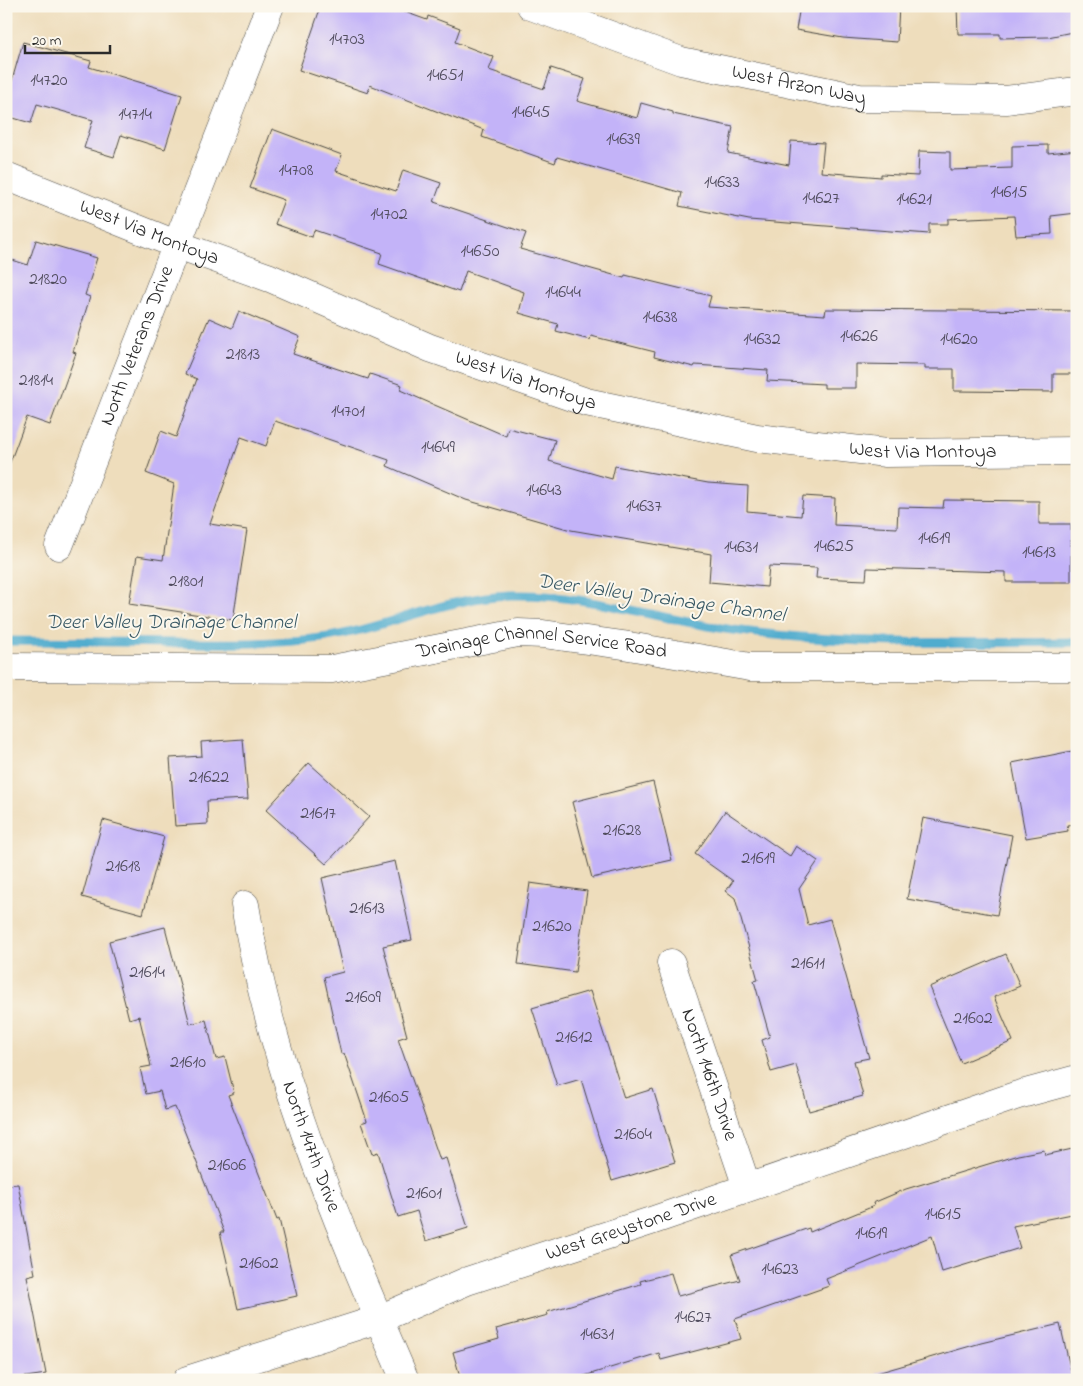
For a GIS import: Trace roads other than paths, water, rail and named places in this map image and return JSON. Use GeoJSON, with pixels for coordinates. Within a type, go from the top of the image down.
{"type":"FeatureCollection","features":[{"type":"Feature","properties":{"kind":"street","name":"North Veterans Drive"},"geometry":{"type":"LineString","coordinates":[[59,546],[270,6]]}},
{"type":"Feature","properties":{"kind":"street","name":"West Arzon Way"},"geometry":{"type":"LineString","coordinates":[[531,6],[680,61],[859,98],[1006,100],[1077,92]]}},
{"type":"Feature","properties":{"kind":"street","name":"West Via Montoya"},"geometry":{"type":"LineString","coordinates":[[6,176],[178,245],[270,278],[430,348],[586,402],[757,438],[886,453],[1077,451]]}},
{"type":"Feature","properties":{"kind":"street","name":"Drainage Channel Service Road"},"geometry":{"type":"LineString","coordinates":[[6,667],[332,669],[518,633],[544,634],[623,645],[750,667],[1077,667]]}},
{"type":"Feature","properties":{"kind":"street","name":"North 147th Drive"},"geometry":{"type":"LineString","coordinates":[[245,905],[254,961],[298,1117],[405,1380]]}},
{"type":"Feature","properties":{"kind":"street","name":"North 146th Drive"},"geometry":{"type":"LineString","coordinates":[[671,963],[747,1187]]}},
{"type":"Feature","properties":{"kind":"street","name":"West Greystone Drive"},"geometry":{"type":"LineString","coordinates":[[187,1380],[379,1319],[467,1281],[651,1221],[1018,1095],[1077,1079]]}},
{"type":"Feature","properties":{"kind":"waterway","name":"Deer Valley Drainage Channel"},"geometry":{"type":"LineString","coordinates":[[6,641],[264,643],[302,640],[345,634],[462,601],[511,595],[540,596],[598,603],[712,627],[783,636],[909,642],[1077,642]]}}]}
